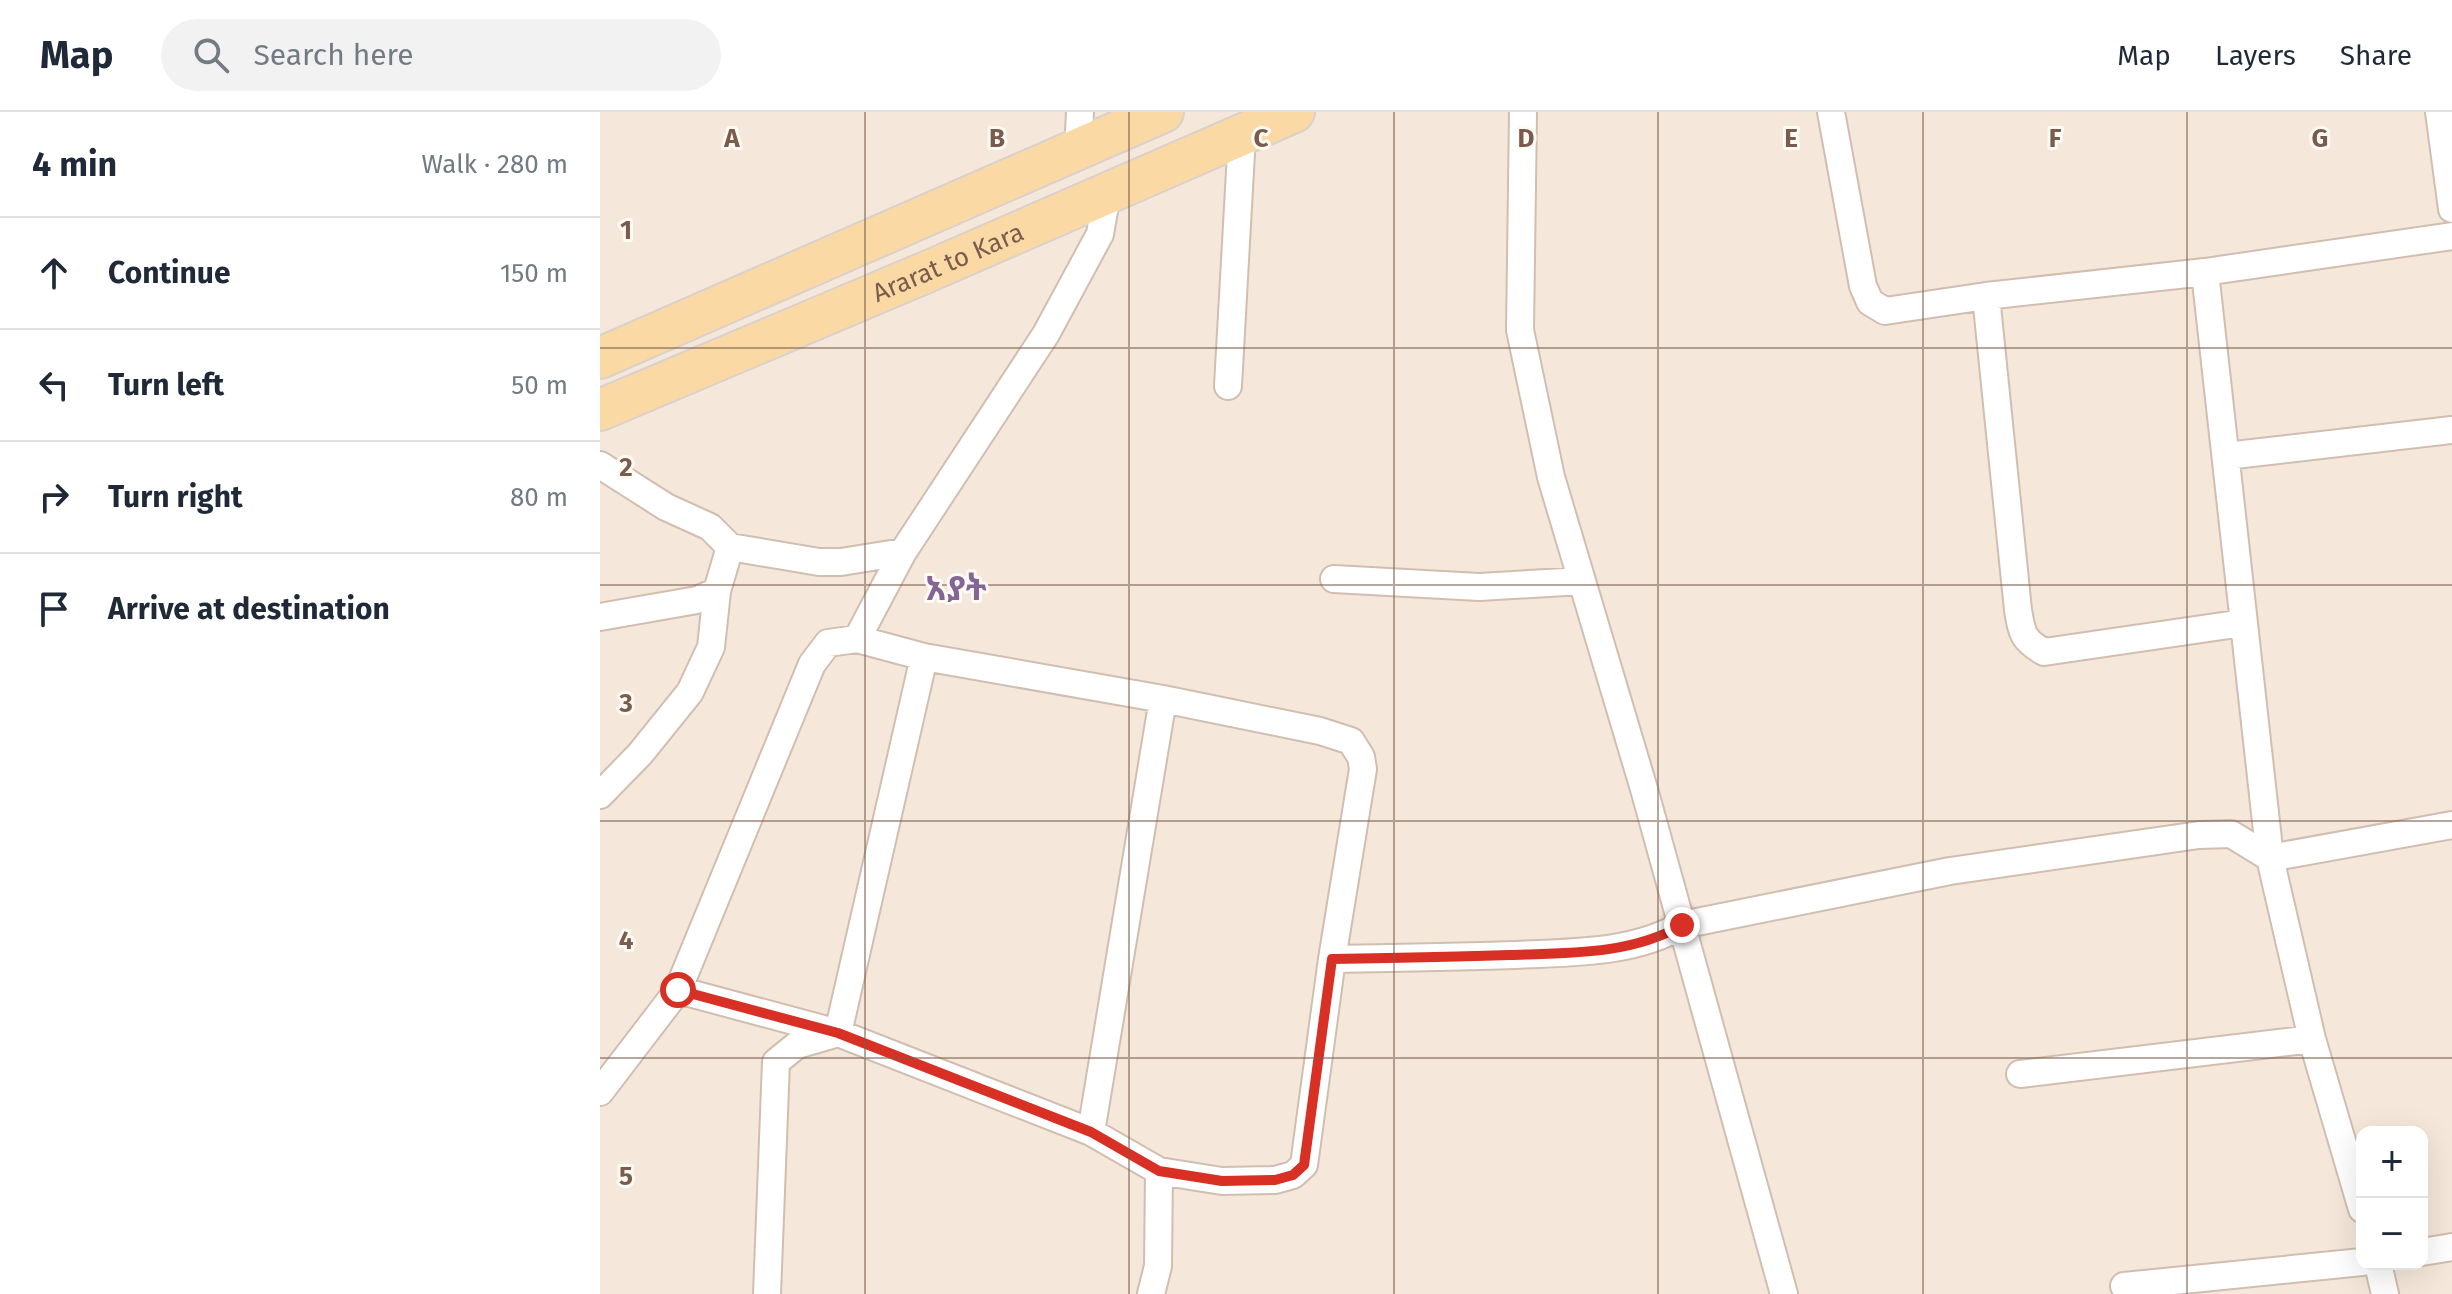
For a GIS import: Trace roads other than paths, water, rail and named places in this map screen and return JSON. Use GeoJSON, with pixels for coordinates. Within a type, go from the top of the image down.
{"type":"FeatureCollection","features":[{"type":"Feature","properties":{"kind":"main road","name":"Ararat to Kara"},"geometry":{"type":"LineString","coordinates":[[600,358],[913,222],[1079,131],[1163,112]]}},
{"type":"Feature","properties":{"kind":"main road","name":"Ararat to Kara"},"geometry":{"type":"LineString","coordinates":[[600,410],[1294,112]]}},
{"type":"Feature","properties":{"kind":"main road"},"geometry":{"type":"LineString","coordinates":[[913,222],[929,271]]}},
{"type":"Feature","properties":{"kind":"street"},"geometry":{"type":"LineString","coordinates":[[1523,112],[1520,330],[1551,477],[1682,925],[1784,1294]]}},
{"type":"Feature","properties":{"kind":"street"},"geometry":{"type":"LineString","coordinates":[[1831,112],[1863,286],[1870,302],[1885,311],[1986,296],[2205,272],[2452,236]]}},
{"type":"Feature","properties":{"kind":"street"},"geometry":{"type":"LineString","coordinates":[[2439,112],[2452,209]]}},
{"type":"Feature","properties":{"kind":"street"},"geometry":{"type":"LineString","coordinates":[[1228,386],[1242,135]]}},
{"type":"Feature","properties":{"kind":"street"},"geometry":{"type":"LineString","coordinates":[[857,639],[903,552],[1046,334],[1100,234],[1107,194]]}},
{"type":"Feature","properties":{"kind":"street"},"geometry":{"type":"LineString","coordinates":[[2205,272],[2270,858],[2312,1039],[2359,1198]]}},
{"type":"Feature","properties":{"kind":"street"},"geometry":{"type":"LineString","coordinates":[[1986,296],[2018,610],[2021,629],[2028,643],[2044,652],[2243,623]]}},
{"type":"Feature","properties":{"kind":"street"},"geometry":{"type":"LineString","coordinates":[[2226,456],[2452,430]]}},
{"type":"Feature","properties":{"kind":"street"},"geometry":{"type":"LineString","coordinates":[[600,465],[666,507],[710,527],[730,547],[819,562],[841,562],[903,552]]}},
{"type":"Feature","properties":{"kind":"street"},"geometry":{"type":"LineString","coordinates":[[600,795],[640,754],[690,692],[711,647],[717,591],[730,547]]}},
{"type":"Feature","properties":{"kind":"street"},"geometry":{"type":"LineString","coordinates":[[1334,579],[1479,587],[1582,581]]}},
{"type":"Feature","properties":{"kind":"street"},"geometry":{"type":"LineString","coordinates":[[600,617],[697,600],[717,591]]}},
{"type":"Feature","properties":{"kind":"street"},"geometry":{"type":"LineString","coordinates":[[600,1092],[678,990],[812,664],[828,643],[857,639],[924,657],[1163,699],[1320,731],[1351,741],[1357,749],[1363,769],[1332,959],[1304,1165],[1293,1175],[1275,1180],[1222,1181],[1159,1171],[1091,1132],[838,1033],[678,990]]}},
{"type":"Feature","properties":{"kind":"street"},"geometry":{"type":"LineString","coordinates":[[838,1033],[924,657]]}},
{"type":"Feature","properties":{"kind":"street"},"geometry":{"type":"LineString","coordinates":[[1091,1132],[1163,699]]}},
{"type":"Feature","properties":{"kind":"street"},"geometry":{"type":"LineString","coordinates":[[1332,959],[1525,954],[1630,946],[1660,938],[1682,925],[1950,871],[2199,835],[2231,834],[2270,858],[2452,825]]}},
{"type":"Feature","properties":{"kind":"street"},"geometry":{"type":"LineString","coordinates":[[767,1294],[776,1062],[797,1045],[838,1033]]}},
{"type":"Feature","properties":{"kind":"street"},"geometry":{"type":"LineString","coordinates":[[2020,1074],[2312,1039]]}},
{"type":"Feature","properties":{"kind":"street"},"geometry":{"type":"LineString","coordinates":[[1151,1294],[1158,1266],[1159,1171]]}},
{"type":"Feature","properties":{"kind":"street"},"geometry":{"type":"LineString","coordinates":[[2428,1251],[2452,1247]]}},
{"type":"Feature","properties":{"kind":"street"},"geometry":{"type":"LineString","coordinates":[[2124,1286],[2356,1263]]}},
{"type":"Feature","properties":{"kind":"street"},"geometry":{"type":"LineString","coordinates":[[2379,1270],[2385,1294]]}},
{"type":"Feature","properties":{"kind":"district","name":"አያት"},"geometry":{"type":"Point","coordinates":[956,588]}}]}
